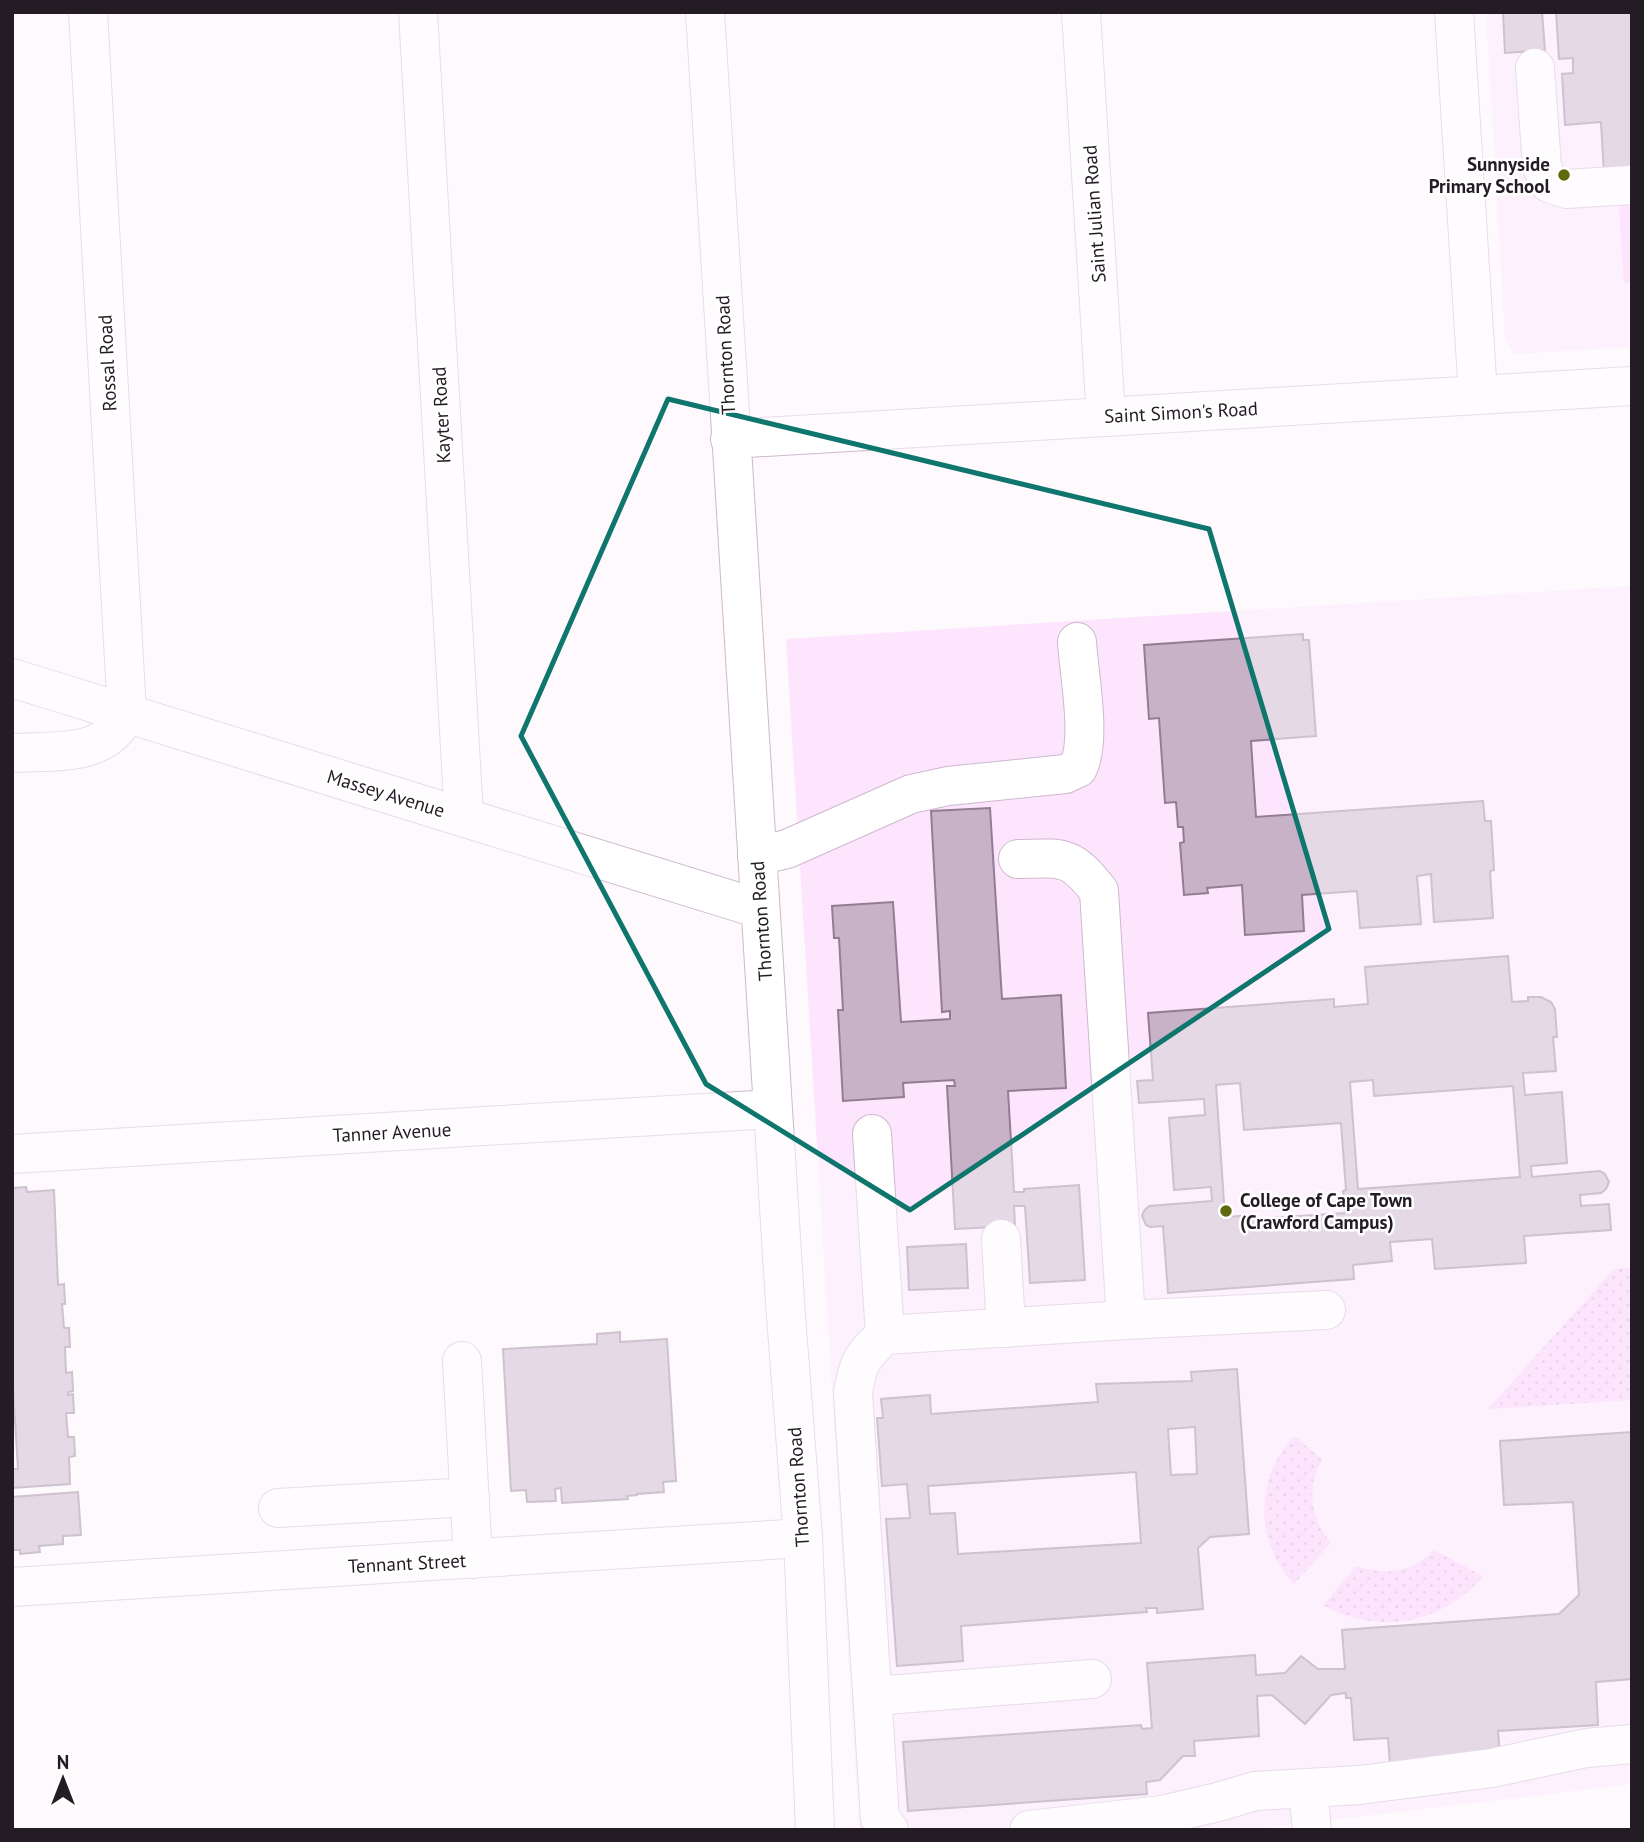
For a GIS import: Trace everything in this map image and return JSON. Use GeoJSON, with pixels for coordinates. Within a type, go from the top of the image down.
{"type":"FeatureCollection","features":[{"type":"Feature","properties":{"kind":"street","name":"Rossal Road"},"geometry":{"type":"LineString","coordinates":[[88,12],[127,713]]}},
{"type":"Feature","properties":{"kind":"street","name":"Kayter Road"},"geometry":{"type":"LineString","coordinates":[[418,12],[464,817]]}},
{"type":"Feature","properties":{"kind":"street","name":"Thornton Road"},"geometry":{"type":"LineString","coordinates":[[705,12],[772,1109],[803,1538],[815,1830]]}},
{"type":"Feature","properties":{"kind":"street","name":"Saint Julian Road"},"geometry":{"type":"LineString","coordinates":[[1081,12],[1106,417]]}},
{"type":"Feature","properties":{"kind":"street"},"geometry":{"type":"LineString","coordinates":[[1454,12],[1478,395]]}},
{"type":"Feature","properties":{"kind":"street"},"geometry":{"type":"LineString","coordinates":[[1535,68],[1542,167],[1549,183],[1566,190],[1632,185]]}},
{"type":"Feature","properties":{"kind":"street","name":"Saint Simon's Road"},"geometry":{"type":"LineString","coordinates":[[730,439],[1632,386]]}},
{"type":"Feature","properties":{"kind":"street"},"geometry":{"type":"LineString","coordinates":[[757,856],[787,849],[911,794],[948,786],[1065,774],[1078,768],[1083,757],[1084,735],[1077,642]]}},
{"type":"Feature","properties":{"kind":"street","name":"Massey Avenue"},"geometry":{"type":"LineString","coordinates":[[12,678],[760,909]]}},
{"type":"Feature","properties":{"kind":"street"},"geometry":{"type":"LineString","coordinates":[[12,753],[82,749],[97,745],[121,726],[127,713]]}},
{"type":"Feature","properties":{"kind":"street"},"geometry":{"type":"LineString","coordinates":[[1018,859],[1058,858],[1073,862],[1099,891],[1126,1320]]}},
{"type":"Feature","properties":{"kind":"street","name":"Tanner Avenue"},"geometry":{"type":"LineString","coordinates":[[12,1154],[772,1109]]}},
{"type":"Feature","properties":{"kind":"street"},"geometry":{"type":"LineString","coordinates":[[872,1134],[885,1335]]}},
{"type":"Feature","properties":{"kind":"street"},"geometry":{"type":"LineString","coordinates":[[1001,1239],[1006,1328]]}},
{"type":"Feature","properties":{"kind":"street"},"geometry":{"type":"LineString","coordinates":[[889,1830],[880,1818],[853,1393],[857,1366],[870,1349],[885,1335],[1326,1310]]}},
{"type":"Feature","properties":{"kind":"street"},"geometry":{"type":"LineString","coordinates":[[462,1361],[473,1559]]}},
{"type":"Feature","properties":{"kind":"street"},"geometry":{"type":"LineString","coordinates":[[278,1508],[470,1497]]}},
{"type":"Feature","properties":{"kind":"street","name":"Tennant Street"},"geometry":{"type":"LineString","coordinates":[[12,1587],[803,1538]]}},
{"type":"Feature","properties":{"kind":"street"},"geometry":{"type":"LineString","coordinates":[[874,1696],[1092,1679]]}},
{"type":"Feature","properties":{"kind":"street"},"geometry":{"type":"LineString","coordinates":[[1029,1830],[1162,1815],[1255,1791],[1360,1785],[1492,1768],[1586,1748],[1632,1744]]}},
{"type":"Feature","properties":{"kind":"street"},"geometry":{"type":"LineString","coordinates":[[1308,1788],[1312,1830]]}},
{"type":"Feature","properties":{"kind":"highlighted area"},"geometry":{"type":"Polygon","coordinates":[[[668,399],[1209,529],[1329,929],[910,1210],[706,1084],[521,736],[668,399]]]}},
{"type":"Feature","properties":{"kind":"shaded area","name":"Sunnyside Primary School"},"geometry":{"type":"Polygon","coordinates":[[[1486,12],[1632,12],[1632,347],[1515,354],[1505,338],[1486,12]]]}},
{"type":"Feature","properties":{"kind":"shaded area"},"geometry":{"type":"Polygon","coordinates":[[[1632,194],[1632,283],[1624,283],[1618,195],[1632,194]]]}},
{"type":"Feature","properties":{"kind":"shaded area","name":"College of Cape Town (Crawford Campus)"},"geometry":{"type":"Polygon","coordinates":[[[1632,586],[1632,1784],[1248,1830],[859,1830],[786,639],[1632,586]]]}},
{"type":"Feature","properties":{"kind":"shaded area"},"geometry":{"type":"Polygon","coordinates":[[[1632,1268],[1632,1400],[1488,1409],[1614,1269],[1632,1268]]]}},
{"type":"Feature","properties":{"kind":"shaded area"},"geometry":{"type":"Polygon","coordinates":[[[1294,1436],[1322,1459],[1314,1481],[1313,1503],[1318,1524],[1331,1543],[1294,1584],[1272,1549],[1264,1510],[1272,1471],[1294,1436]]]}},
{"type":"Feature","properties":{"kind":"shaded area"},"geometry":{"type":"Polygon","coordinates":[[[1434,1550],[1483,1576],[1449,1605],[1409,1620],[1387,1622],[1344,1615],[1323,1605],[1356,1566],[1378,1571],[1398,1570],[1416,1564],[1434,1550]]]}},
{"type":"Feature","properties":{"kind":"building"},"geometry":{"type":"Polygon","coordinates":[[[1503,12],[1542,12],[1545,50],[1505,53],[1503,12]]]}},
{"type":"Feature","properties":{"kind":"building"},"geometry":{"type":"Polygon","coordinates":[[[1556,12],[1632,12],[1632,172],[1604,174],[1601,122],[1565,125],[1562,74],[1573,73],[1573,58],[1559,59],[1556,12]]]}},
{"type":"Feature","properties":{"kind":"building"},"geometry":{"type":"Polygon","coordinates":[[[1303,634],[1303,640],[1309,640],[1316,736],[1251,741],[1256,817],[1483,801],[1485,821],[1491,821],[1493,918],[1434,922],[1431,874],[1417,876],[1421,924],[1360,928],[1357,891],[1302,895],[1304,931],[1245,935],[1242,885],[1207,888],[1208,893],[1184,895],[1180,843],[1184,842],[1183,827],[1178,827],[1176,802],[1165,803],[1159,718],[1149,719],[1144,645],[1303,634]]]}},
{"type":"Feature","properties":{"kind":"building"},"geometry":{"type":"Polygon","coordinates":[[[990,808],[1002,999],[1061,995],[1066,1088],[1008,1091],[1014,1192],[1079,1185],[1085,1280],[1030,1283],[1025,1206],[1014,1206],[1015,1226],[955,1229],[947,1086],[955,1086],[954,1080],[903,1083],[904,1097],[843,1101],[838,1010],[843,1010],[839,938],[834,938],[832,906],[893,902],[901,1022],[950,1019],[950,1011],[942,1012],[931,811],[990,808]]]}},
{"type":"Feature","properties":{"kind":"building"},"geometry":{"type":"Polygon","coordinates":[[[1508,956],[1512,1002],[1528,1001],[1528,997],[1541,997],[1551,1002],[1555,1009],[1557,1037],[1553,1037],[1556,1071],[1523,1073],[1525,1095],[1562,1092],[1567,1163],[1531,1166],[1532,1177],[1600,1171],[1605,1174],[1609,1182],[1606,1189],[1601,1193],[1580,1195],[1581,1206],[1609,1204],[1611,1230],[1524,1236],[1526,1263],[1435,1269],[1432,1239],[1390,1242],[1392,1261],[1353,1265],[1354,1279],[1168,1293],[1163,1226],[1146,1225],[1142,1216],[1144,1211],[1149,1206],[1212,1201],[1211,1187],[1174,1190],[1169,1118],[1205,1115],[1204,1099],[1139,1103],[1137,1081],[1153,1080],[1148,1013],[1334,999],[1334,1007],[1368,1004],[1365,967],[1508,956]],[[1373,1080],[1350,1082],[1358,1189],[1520,1177],[1513,1086],[1374,1096],[1373,1080]],[[1240,1083],[1216,1085],[1225,1217],[1255,1215],[1255,1219],[1345,1213],[1341,1123],[1244,1130],[1240,1083]]]}},
{"type":"Feature","properties":{"kind":"building"},"geometry":{"type":"Polygon","coordinates":[[[26,1187],[27,1192],[54,1190],[58,1285],[64,1284],[64,1328],[69,1328],[70,1347],[65,1347],[66,1373],[72,1372],[73,1391],[68,1392],[68,1395],[73,1394],[74,1413],[66,1413],[68,1437],[74,1437],[75,1456],[69,1457],[70,1484],[12,1488],[12,1469],[18,1469],[12,1373],[12,1188],[26,1187]]]}},
{"type":"Feature","properties":{"kind":"building"},"geometry":{"type":"Polygon","coordinates":[[[966,1244],[968,1288],[909,1290],[907,1247],[966,1244]]]}},
{"type":"Feature","properties":{"kind":"building"},"geometry":{"type":"Polygon","coordinates":[[[620,1332],[620,1342],[667,1339],[676,1481],[663,1482],[664,1492],[637,1494],[627,1496],[628,1499],[562,1503],[561,1488],[555,1489],[556,1501],[527,1502],[526,1490],[511,1491],[503,1349],[597,1344],[597,1334],[620,1332]]]}},
{"type":"Feature","properties":{"kind":"building"},"geometry":{"type":"Polygon","coordinates":[[[1237,1369],[1249,1534],[1210,1537],[1198,1548],[1203,1609],[1157,1613],[1157,1608],[1146,1608],[1147,1612],[961,1626],[963,1661],[897,1666],[886,1519],[910,1518],[907,1484],[882,1486],[877,1418],[883,1418],[881,1399],[930,1395],[931,1414],[1098,1402],[1096,1384],[1192,1381],[1191,1372],[1237,1369]],[[1195,1427],[1168,1429],[1171,1475],[1197,1474],[1195,1427]],[[1136,1472],[928,1486],[930,1514],[955,1513],[958,1554],[1141,1543],[1136,1472]]]}},
{"type":"Feature","properties":{"kind":"building"},"geometry":{"type":"Polygon","coordinates":[[[1632,1432],[1632,1679],[1596,1682],[1598,1725],[1498,1731],[1500,1756],[1390,1764],[1388,1738],[1354,1740],[1351,1698],[1346,1698],[1346,1693],[1331,1695],[1305,1724],[1272,1695],[1257,1696],[1259,1736],[1194,1741],[1195,1756],[1183,1756],[1160,1780],[1146,1782],[1147,1794],[908,1811],[903,1742],[1141,1725],[1142,1729],[1152,1728],[1147,1663],[1255,1655],[1256,1675],[1285,1673],[1301,1656],[1318,1669],[1345,1669],[1342,1630],[1559,1614],[1579,1595],[1573,1502],[1504,1505],[1500,1441],[1632,1432]]]}},
{"type":"Feature","properties":{"kind":"building"},"geometry":{"type":"Polygon","coordinates":[[[78,1492],[81,1535],[63,1536],[63,1544],[39,1546],[40,1552],[20,1554],[20,1550],[12,1550],[12,1497],[78,1492]]]}},
{"type":"Feature","properties":{"kind":"place","name":"Sunnyside Primary School"},"geometry":{"type":"Point","coordinates":[1564,175]}},
{"type":"Feature","properties":{"kind":"place","name":"College of Cape Town (Crawford Campus)"},"geometry":{"type":"Point","coordinates":[1226,1211]}}]}
